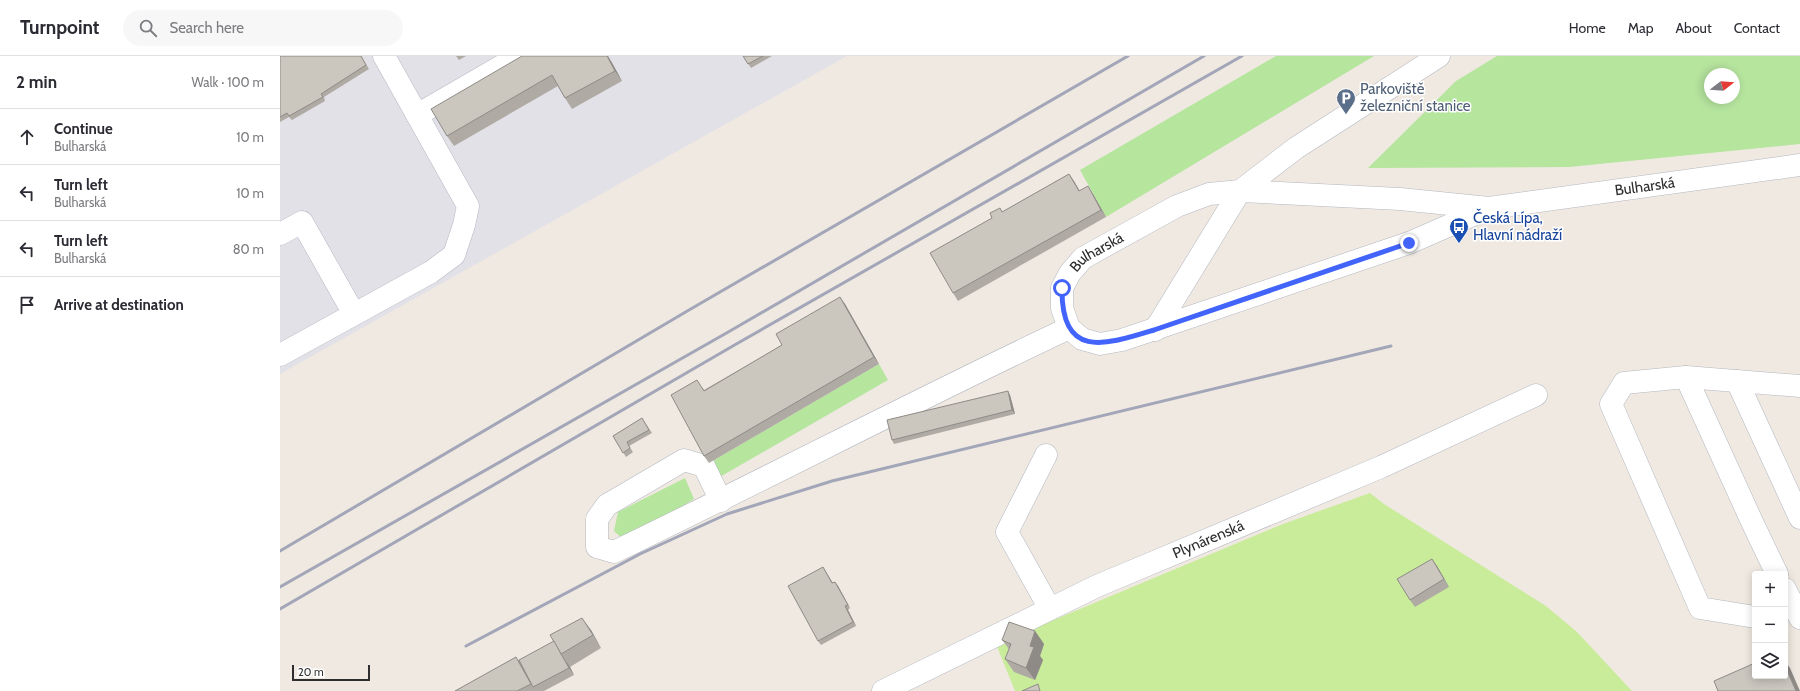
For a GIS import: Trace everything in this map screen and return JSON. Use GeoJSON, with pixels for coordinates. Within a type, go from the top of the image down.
{"type":"FeatureCollection","features":[{"type":"Feature","properties":{"kind":"street"},"geometry":{"type":"LineString","coordinates":[[280,355],[431,272],[454,255],[464,225],[468,206],[384,56]]}},
{"type":"Feature","properties":{"kind":"street"},"geometry":{"type":"LineString","coordinates":[[417,115],[519,56]]}},
{"type":"Feature","properties":{"kind":"street"},"geometry":{"type":"LineString","coordinates":[[1154,330],[1240,191],[1296,148],[1439,56]]}},
{"type":"Feature","properties":{"kind":"street","name":"Bulharská"},"geometry":{"type":"LineString","coordinates":[[1489,208],[1409,243],[1122,340],[1100,344],[1082,340],[1069,328],[1062,308],[1062,288],[1070,273],[1083,258],[1177,206],[1209,194],[1240,191],[1400,199],[1489,208],[1800,165]]}},
{"type":"Feature","properties":{"kind":"street"},"geometry":{"type":"LineString","coordinates":[[280,234],[302,222],[354,314]]}},
{"type":"Feature","properties":{"kind":"street"},"geometry":{"type":"LineString","coordinates":[[721,501],[704,466],[684,460],[607,505],[597,519],[597,547],[614,552],[721,501],[911,404],[1069,328]]}},
{"type":"Feature","properties":{"kind":"street"},"geometry":{"type":"LineString","coordinates":[[1686,377],[1749,517],[1776,571]]}},
{"type":"Feature","properties":{"kind":"street"},"geometry":{"type":"LineString","coordinates":[[1752,617],[1700,608],[1611,404],[1624,383],[1686,377],[1799,388]]}},
{"type":"Feature","properties":{"kind":"street"},"geometry":{"type":"LineString","coordinates":[[1737,381],[1800,518]]}},
{"type":"Feature","properties":{"kind":"street","name":"Plynárenská"},"geometry":{"type":"LineString","coordinates":[[883,691],[1104,583],[1381,467],[1536,395]]}},
{"type":"Feature","properties":{"kind":"street"},"geometry":{"type":"LineString","coordinates":[[1046,455],[1007,532],[1050,609]]}},
{"type":"Feature","properties":{"kind":"street"},"geometry":{"type":"LineString","coordinates":[[1788,599],[1794,618]]}},
{"type":"Feature","properties":{"kind":"shaded area"},"geometry":{"type":"Polygon","coordinates":[[[280,56],[847,56],[280,374],[280,56]]]}},
{"type":"Feature","properties":{"kind":"green space"},"geometry":{"type":"Polygon","coordinates":[[[1276,56],[1374,56],[1106,217],[1080,170],[1276,56]]]}},
{"type":"Feature","properties":{"kind":"green space"},"geometry":{"type":"Polygon","coordinates":[[[1497,56],[1800,56],[1800,144],[1569,167],[1368,168],[1456,81],[1497,56]]]}},
{"type":"Feature","properties":{"kind":"green space"},"geometry":{"type":"Polygon","coordinates":[[[879,364],[888,380],[718,478],[709,463],[879,364]]]}},
{"type":"Feature","properties":{"kind":"green space"},"geometry":{"type":"Polygon","coordinates":[[[685,478],[694,499],[625,541],[614,531],[618,512],[685,478]]]}},
{"type":"Feature","properties":{"kind":"green space"},"geometry":{"type":"Polygon","coordinates":[[[1370,493],[1384,504],[1546,606],[1577,632],[1632,691],[1015,691],[996,644],[1283,524],[1370,493]]]}},
{"type":"Feature","properties":{"kind":"building"},"geometry":{"type":"Polygon","coordinates":[[[280,56],[361,56],[366,65],[321,94],[323,97],[289,116],[287,113],[280,117],[280,56]]]}},
{"type":"Feature","properties":{"kind":"building"},"geometry":{"type":"Polygon","coordinates":[[[522,56],[607,56],[615,71],[565,98],[552,75],[447,136],[431,109],[522,56]]]}},
{"type":"Feature","properties":{"kind":"building"},"geometry":{"type":"Polygon","coordinates":[[[743,56],[763,56],[748,64],[743,56]]]}},
{"type":"Feature","properties":{"kind":"building"},"geometry":{"type":"Polygon","coordinates":[[[1069,174],[1079,191],[1088,186],[1101,210],[953,293],[930,253],[992,218],[990,213],[1000,208],[1002,212],[1069,174]]]}},
{"type":"Feature","properties":{"kind":"building"},"geometry":{"type":"Polygon","coordinates":[[[840,297],[874,357],[704,456],[671,395],[697,380],[704,391],[782,345],[776,334],[840,297]]]}},
{"type":"Feature","properties":{"kind":"building"},"geometry":{"type":"Polygon","coordinates":[[[1008,391],[1012,410],[892,440],[887,420],[1008,391]]]}},
{"type":"Feature","properties":{"kind":"building"},"geometry":{"type":"Polygon","coordinates":[[[642,418],[649,430],[627,442],[630,448],[623,453],[613,436],[642,418]]]}},
{"type":"Feature","properties":{"kind":"building"},"geometry":{"type":"Polygon","coordinates":[[[1432,559],[1444,579],[1410,600],[1397,579],[1432,559]]]}},
{"type":"Feature","properties":{"kind":"building"},"geometry":{"type":"Polygon","coordinates":[[[823,567],[832,583],[835,582],[848,605],[845,606],[853,622],[818,641],[788,586],[823,567]]]}},
{"type":"Feature","properties":{"kind":"building"},"geometry":{"type":"Polygon","coordinates":[[[582,618],[593,635],[561,654],[550,635],[582,618]]]}},
{"type":"Feature","properties":{"kind":"building"},"geometry":{"type":"Polygon","coordinates":[[[1009,622],[1035,631],[1030,646],[1034,647],[1026,668],[1005,659],[1011,644],[1002,640],[1009,622]]]}},
{"type":"Feature","properties":{"kind":"building"},"geometry":{"type":"Polygon","coordinates":[[[554,641],[569,668],[533,687],[519,660],[554,641]]]}},
{"type":"Feature","properties":{"kind":"building"},"geometry":{"type":"Polygon","coordinates":[[[516,657],[531,684],[517,691],[455,691],[516,657]]]}},
{"type":"Feature","properties":{"kind":"building"},"geometry":{"type":"Polygon","coordinates":[[[1752,664],[1752,679],[1788,679],[1788,673],[1796,691],[1718,691],[1714,681],[1752,664]]]}},
{"type":"Feature","properties":{"kind":"building"},"geometry":{"type":"Polygon","coordinates":[[[1038,684],[1040,691],[1022,691],[1038,684]]]}},
{"type":"Feature","properties":{"kind":"railway"},"geometry":{"type":"LineString","coordinates":[[280,551],[689,310],[1128,56]]}},
{"type":"Feature","properties":{"kind":"railway"},"geometry":{"type":"LineString","coordinates":[[280,587],[730,331],[1204,56]]}},
{"type":"Feature","properties":{"kind":"railway"},"geometry":{"type":"LineString","coordinates":[[280,609],[738,343],[1242,56]]}},
{"type":"Feature","properties":{"kind":"railway"},"geometry":{"type":"LineString","coordinates":[[466,646],[640,554],[727,514],[832,481],[1391,346]]}},
{"type":"Feature","properties":{"kind":"place","name":"Parkoviště železniční stanice"},"geometry":{"type":"Point","coordinates":[1346,115]}},
{"type":"Feature","properties":{"kind":"place","name":"Česká Lípa, Hlavní nádraží"},"geometry":{"type":"Point","coordinates":[1459,244]}},
{"type":"Feature","properties":{"kind":"route"},"geometry":{"type":"LineString","coordinates":[[1062,288],[1062,308],[1069,328],[1082,340],[1100,344],[1122,340],[1154,330],[1409,243]]}}]}
